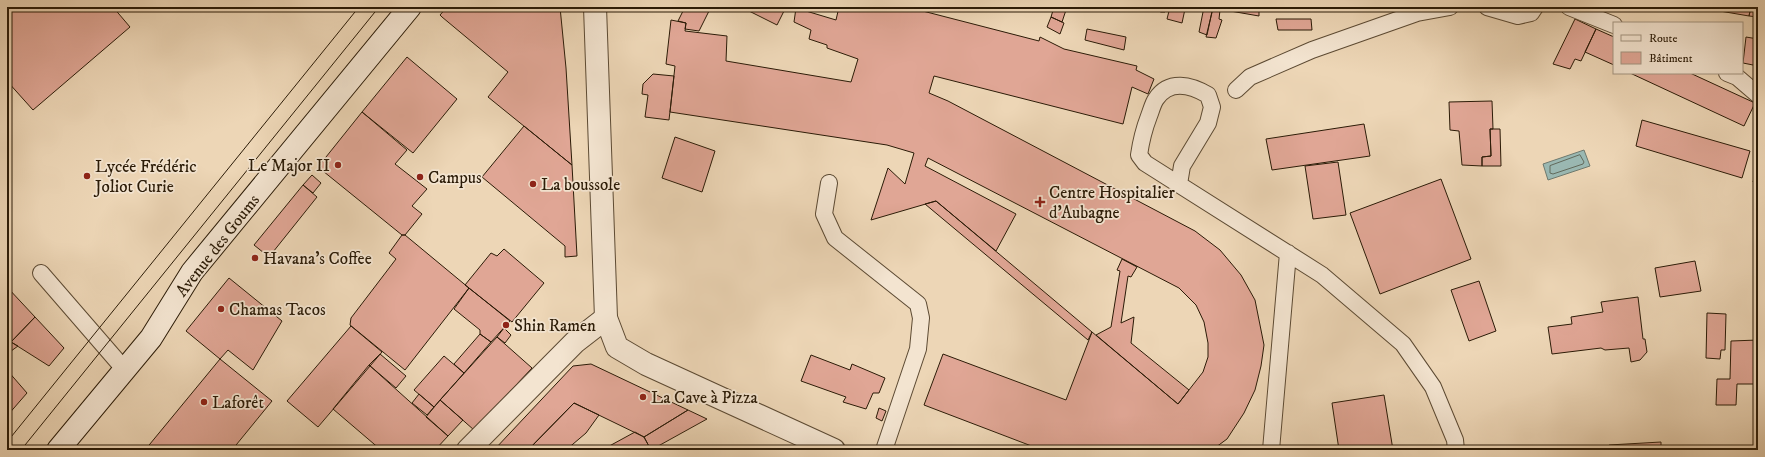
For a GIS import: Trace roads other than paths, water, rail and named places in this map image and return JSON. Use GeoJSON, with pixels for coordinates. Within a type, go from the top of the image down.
{"type":"FeatureCollection","features":[{"type":"Feature","properties":{"kind":"street","name":"Avenue des Goums"},"geometry":{"type":"LineString","coordinates":[[58,450],[151,338],[192,272],[410,7]]}},
{"type":"Feature","properties":{"kind":"street"},"geometry":{"type":"LineString","coordinates":[[595,7],[606,318],[617,347],[646,364],[834,450]]}},
{"type":"Feature","properties":{"kind":"street"},"geometry":{"type":"LineString","coordinates":[[468,450],[575,342],[606,318]]}},
{"type":"Feature","properties":{"kind":"lane"},"geometry":{"type":"LineString","coordinates":[[1236,90],[1250,77],[1312,50],[1417,13],[1450,7]]}},
{"type":"Feature","properties":{"kind":"lane"},"geometry":{"type":"LineString","coordinates":[[1487,7],[1518,16],[1531,13],[1535,7]]}},
{"type":"Feature","properties":{"kind":"lane"},"geometry":{"type":"LineString","coordinates":[[1569,7],[1613,25]]}},
{"type":"Feature","properties":{"kind":"lane"},"geometry":{"type":"LineString","coordinates":[[1730,74],[1737,77],[1758,95]]}},
{"type":"Feature","properties":{"kind":"lane"},"geometry":{"type":"LineString","coordinates":[[1179,184],[1182,166],[1208,123],[1212,107],[1208,95],[1198,89],[1185,85],[1169,87],[1156,99],[1144,128],[1139,155],[1146,163],[1179,184],[1288,252],[1322,275],[1403,344],[1433,387],[1455,440],[1456,450]]}},
{"type":"Feature","properties":{"kind":"lane"},"geometry":{"type":"LineString","coordinates":[[830,183],[824,214],[835,238],[918,304],[921,318],[918,349],[884,450]]}},
{"type":"Feature","properties":{"kind":"lane"},"geometry":{"type":"LineString","coordinates":[[1271,450],[1288,252]]}},
{"type":"Feature","properties":{"kind":"lane"},"geometry":{"type":"LineString","coordinates":[[41,273],[125,370]]}},
{"type":"Feature","properties":{"kind":"water"},"geometry":{"type":"Polygon","coordinates":[[[1584,150],[1590,166],[1548,180],[1543,164],[1584,150]]]}},
{"type":"Feature","properties":{"kind":"tram line"},"geometry":{"type":"LineString","coordinates":[[7,442],[359,7]]}},
{"type":"Feature","properties":{"kind":"tram line"},"geometry":{"type":"LineString","coordinates":[[21,450],[379,7]]}},
{"type":"Feature","properties":{"kind":"place","name":"Le Major II"},"geometry":{"type":"Point","coordinates":[338,165]}},
{"type":"Feature","properties":{"kind":"place","name":"Lycée Frédéric Joliot Curie"},"geometry":{"type":"Point","coordinates":[87,176]}},
{"type":"Feature","properties":{"kind":"place","name":"Campus"},"geometry":{"type":"Point","coordinates":[420,177]}},
{"type":"Feature","properties":{"kind":"place","name":"La boussole"},"geometry":{"type":"Point","coordinates":[533,184]}},
{"type":"Feature","properties":{"kind":"place","name":"Centre Hospitalier d'Aubagne"},"geometry":{"type":"Point","coordinates":[1040,202]}},
{"type":"Feature","properties":{"kind":"place","name":"Havana's Coffee"},"geometry":{"type":"Point","coordinates":[255,258]}},
{"type":"Feature","properties":{"kind":"place","name":"Chamas Tacos"},"geometry":{"type":"Point","coordinates":[221,309]}},
{"type":"Feature","properties":{"kind":"place","name":"Shin Ramen"},"geometry":{"type":"Point","coordinates":[506,325]}},
{"type":"Feature","properties":{"kind":"place","name":"La Cave à Pizza"},"geometry":{"type":"Point","coordinates":[643,397]}},
{"type":"Feature","properties":{"kind":"place","name":"Laforêt"},"geometry":{"type":"Point","coordinates":[204,402]}}]}
